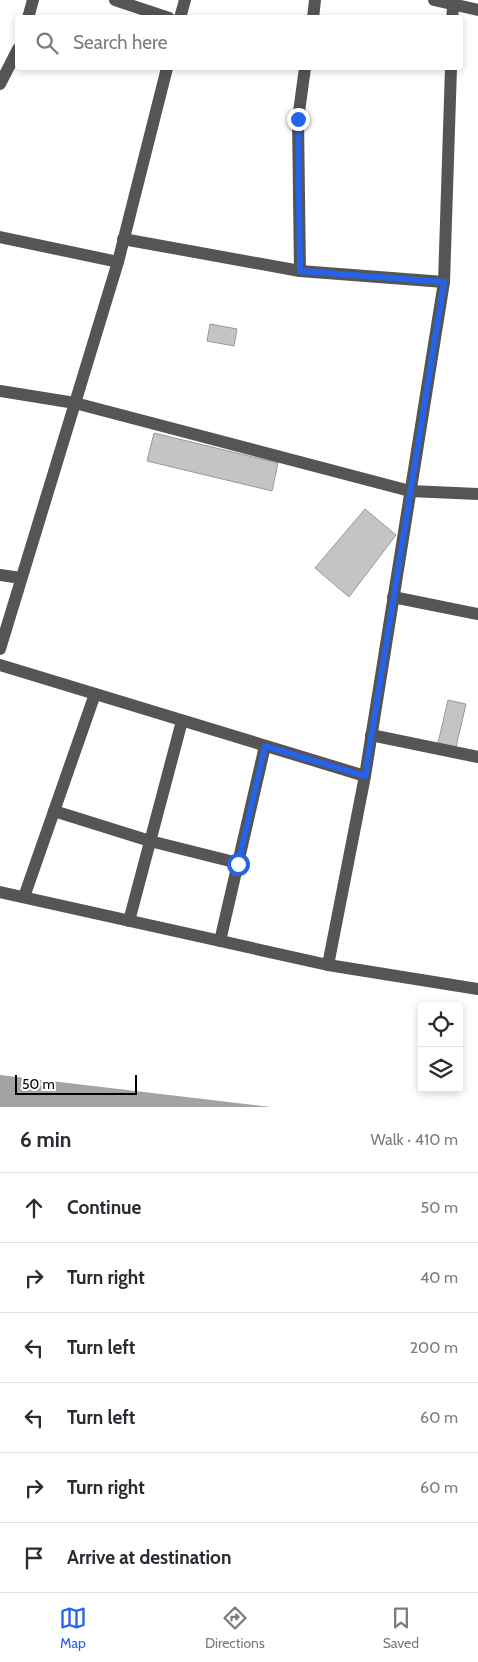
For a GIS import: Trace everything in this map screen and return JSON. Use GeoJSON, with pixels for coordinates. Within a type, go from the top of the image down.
{"type":"FeatureCollection","features":[{"type":"Feature","properties":{"kind":"street"},"geometry":{"type":"LineString","coordinates":[[29,15],[33,0]]}},
{"type":"Feature","properties":{"kind":"street"},"geometry":{"type":"LineString","coordinates":[[115,0],[160,15]]}},
{"type":"Feature","properties":{"kind":"street"},"geometry":{"type":"LineString","coordinates":[[181,15],[184,0]]}},
{"type":"Feature","properties":{"kind":"street"},"geometry":{"type":"LineString","coordinates":[[313,15],[315,0]]}},
{"type":"Feature","properties":{"kind":"street"},"geometry":{"type":"LineString","coordinates":[[434,0],[453,7],[478,10]]}},
{"type":"Feature","properties":{"kind":"street"},"geometry":{"type":"LineString","coordinates":[[0,84],[15,55]]}},
{"type":"Feature","properties":{"kind":"street"},"geometry":{"type":"LineString","coordinates":[[0,649],[118,262],[166,70]]}},
{"type":"Feature","properties":{"kind":"street"},"geometry":{"type":"LineString","coordinates":[[300,271],[298,119],[305,70]]}},
{"type":"Feature","properties":{"kind":"street"},"geometry":{"type":"LineString","coordinates":[[328,965],[365,776],[370,735],[444,282],[451,70]]}},
{"type":"Feature","properties":{"kind":"street"},"geometry":{"type":"LineString","coordinates":[[0,236],[118,262]]}},
{"type":"Feature","properties":{"kind":"street"},"geometry":{"type":"LineString","coordinates":[[123,239],[300,271],[444,282]]}},
{"type":"Feature","properties":{"kind":"street"},"geometry":{"type":"LineString","coordinates":[[0,391],[75,403],[410,491],[478,494]]}},
{"type":"Feature","properties":{"kind":"street"},"geometry":{"type":"LineString","coordinates":[[0,575],[21,578]]}},
{"type":"Feature","properties":{"kind":"street"},"geometry":{"type":"LineString","coordinates":[[393,597],[478,614]]}},
{"type":"Feature","properties":{"kind":"street"},"geometry":{"type":"LineString","coordinates":[[0,665],[365,776]]}},
{"type":"Feature","properties":{"kind":"street"},"geometry":{"type":"LineString","coordinates":[[24,897],[95,694]]}},
{"type":"Feature","properties":{"kind":"street"},"geometry":{"type":"LineString","coordinates":[[129,921],[182,721]]}},
{"type":"Feature","properties":{"kind":"street"},"geometry":{"type":"LineString","coordinates":[[370,735],[478,757]]}},
{"type":"Feature","properties":{"kind":"street"},"geometry":{"type":"LineString","coordinates":[[220,941],[265,746]]}},
{"type":"Feature","properties":{"kind":"street"},"geometry":{"type":"LineString","coordinates":[[54,812],[150,841],[238,864]]}},
{"type":"Feature","properties":{"kind":"street"},"geometry":{"type":"LineString","coordinates":[[0,892],[328,965],[478,990]]}},
{"type":"Feature","properties":{"kind":"shaded area"},"geometry":{"type":"Polygon","coordinates":[[[0,1075],[271,1107],[0,1107],[0,1075]]]}},
{"type":"Feature","properties":{"kind":"building"},"geometry":{"type":"Polygon","coordinates":[[[210,324],[237,329],[234,346],[207,341],[210,324]]]}},
{"type":"Feature","properties":{"kind":"building"},"geometry":{"type":"Polygon","coordinates":[[[154,433],[278,463],[272,491],[147,461],[154,433]]]}},
{"type":"Feature","properties":{"kind":"building"},"geometry":{"type":"Polygon","coordinates":[[[365,509],[396,535],[349,597],[315,568],[365,509]]]}},
{"type":"Feature","properties":{"kind":"building"},"geometry":{"type":"Polygon","coordinates":[[[448,700],[466,704],[456,747],[438,743],[448,700]]]}},
{"type":"Feature","properties":{"kind":"route"},"geometry":{"type":"LineString","coordinates":[[238,864],[265,746],[365,776],[370,735],[444,282],[300,271],[298,119]]}}]}
